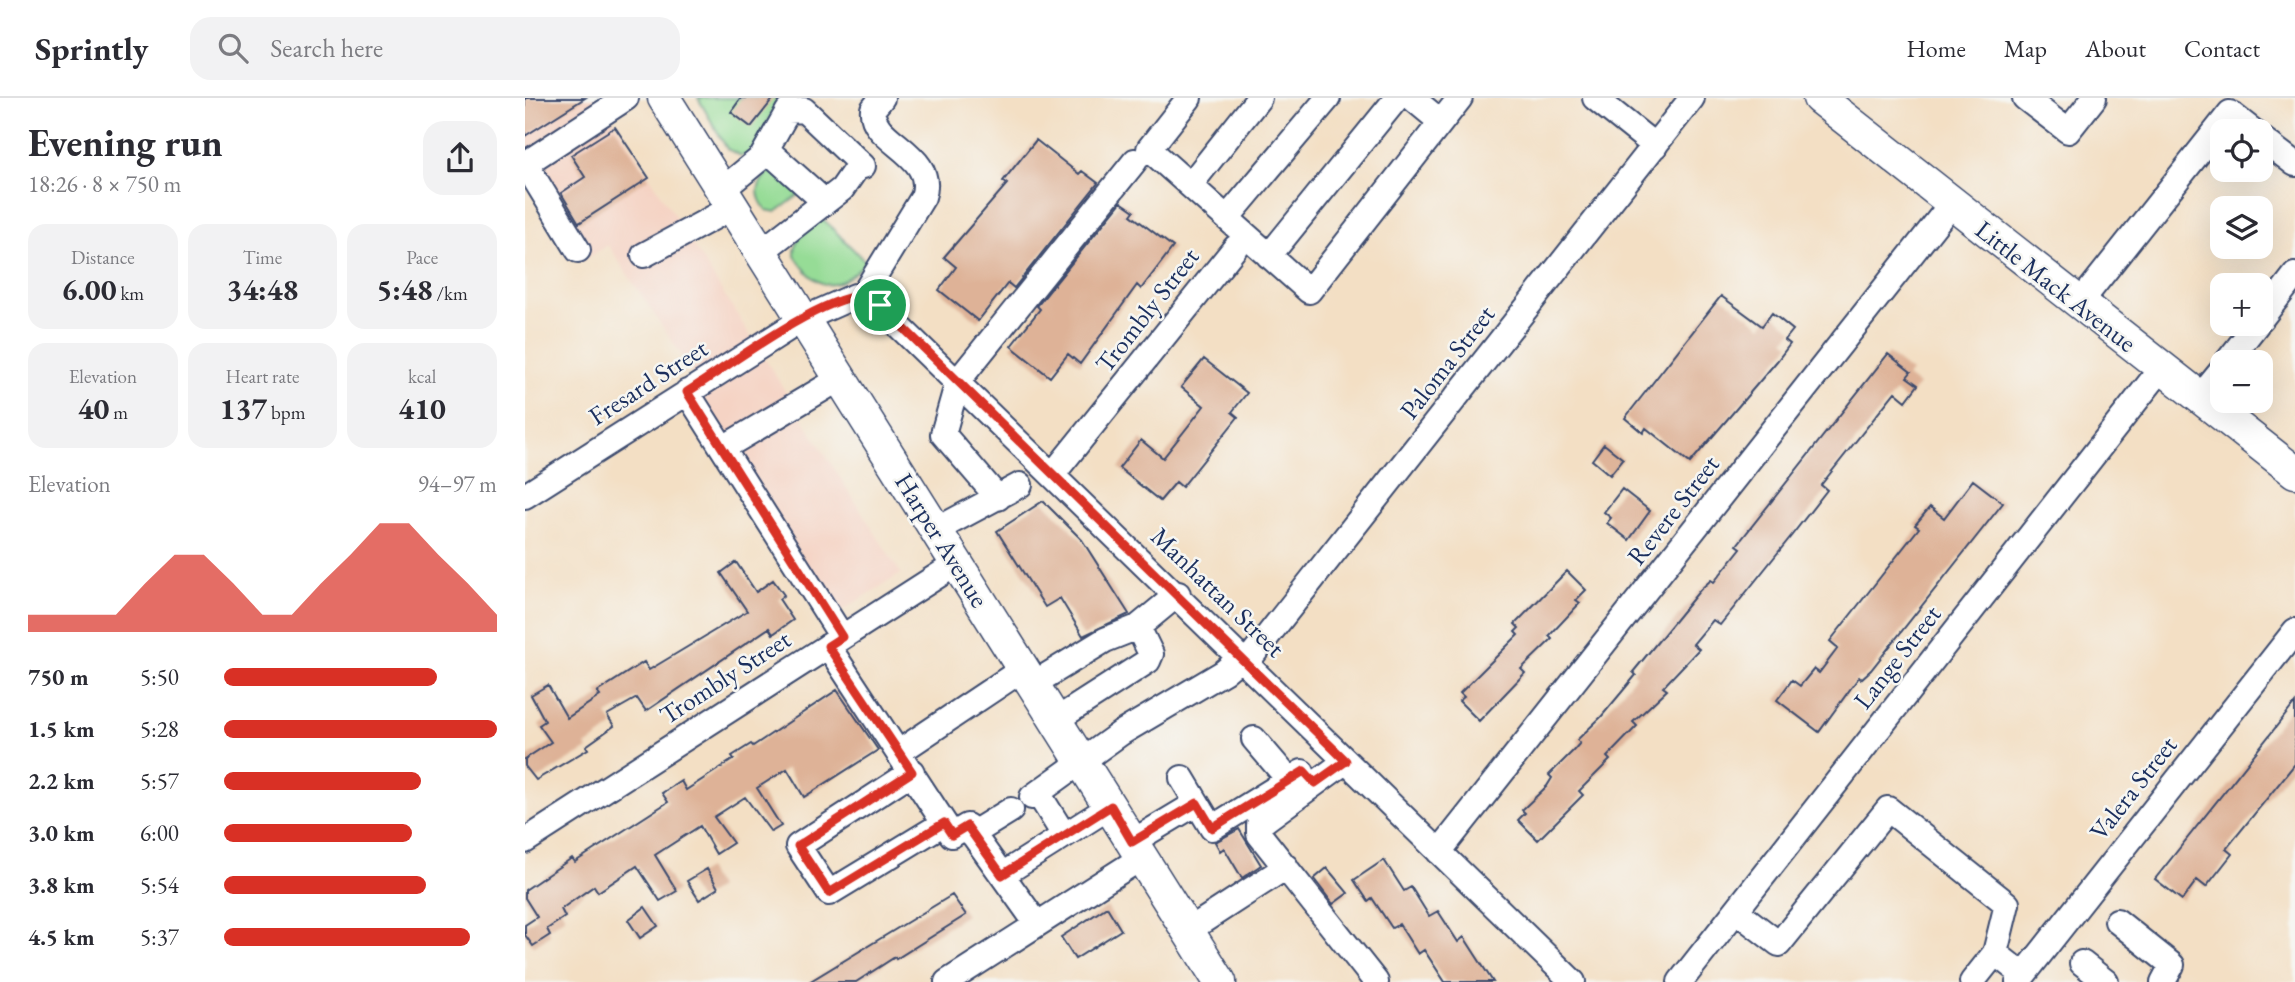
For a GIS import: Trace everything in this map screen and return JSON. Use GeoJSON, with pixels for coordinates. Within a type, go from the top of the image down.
{"type":"FeatureCollection","features":[{"type":"Feature","properties":{"kind":"main road","name":"Little Mack Avenue"},"geometry":{"type":"LineString","coordinates":[[1819,98],[2161,369],[2294,468]]}},
{"type":"Feature","properties":{"kind":"main road","name":"Harper Avenue"},"geometry":{"type":"LineString","coordinates":[[666,99],[1220,982]]}},
{"type":"Feature","properties":{"kind":"street"},"geometry":{"type":"LineString","coordinates":[[578,250],[525,163],[627,98]]}},
{"type":"Feature","properties":{"kind":"street"},"geometry":{"type":"LineString","coordinates":[[803,319],[840,301],[863,295],[927,186],[923,171],[875,121],[873,109],[881,98]]}},
{"type":"Feature","properties":{"kind":"street"},"geometry":{"type":"LineString","coordinates":[[998,498],[943,434],[958,381],[1189,98]]}},
{"type":"Feature","properties":{"kind":"street"},"geometry":{"type":"LineString","coordinates":[[1190,185],[1259,98]]}},
{"type":"Feature","properties":{"kind":"street"},"geometry":{"type":"LineString","coordinates":[[1227,218],[1328,98]]}},
{"type":"Feature","properties":{"kind":"street"},"geometry":{"type":"LineString","coordinates":[[1269,256],[1397,98]]}},
{"type":"Feature","properties":{"kind":"street"},"geometry":{"type":"LineString","coordinates":[[1412,98],[1441,122]]}},
{"type":"Feature","properties":{"kind":"street"},"geometry":{"type":"LineString","coordinates":[[1142,155],[1190,185],[1309,291],[1460,98]]}},
{"type":"Feature","properties":{"kind":"street"},"geometry":{"type":"LineString","coordinates":[[1595,98],[1655,146]]}},
{"type":"Feature","properties":{"kind":"street","name":"Paloma Street"},"geometry":{"type":"LineString","coordinates":[[1064,835],[1035,795],[1121,733],[1245,659],[1692,98]]}},
{"type":"Feature","properties":{"kind":"street"},"geometry":{"type":"LineString","coordinates":[[2025,98],[2068,131],[2094,98]]}},
{"type":"Feature","properties":{"kind":"street"},"geometry":{"type":"LineString","coordinates":[[644,255],[727,199],[767,150],[788,111],[809,104],[862,165],[842,189],[761,252]]}},
{"type":"Feature","properties":{"kind":"street"},"geometry":{"type":"LineString","coordinates":[[2224,119],[2229,113],[2237,119]]}},
{"type":"Feature","properties":{"kind":"street"},"geometry":{"type":"LineString","coordinates":[[2079,304],[2210,137]]}},
{"type":"Feature","properties":{"kind":"street"},"geometry":{"type":"LineString","coordinates":[[2273,147],[2295,164]]}},
{"type":"Feature","properties":{"kind":"street"},"geometry":{"type":"LineString","coordinates":[[767,150],[825,201]]}},
{"type":"Feature","properties":{"kind":"street","name":"Revere Street"},"geometry":{"type":"LineString","coordinates":[[1439,852],[1952,203]]}},
{"type":"Feature","properties":{"kind":"street","name":"Trombly Street"},"geometry":{"type":"LineString","coordinates":[[1053,474],[1235,248]]}},
{"type":"Feature","properties":{"kind":"street"},"geometry":{"type":"LineString","coordinates":[[2273,303],[2295,275]]}},
{"type":"Feature","properties":{"kind":"street","name":"Manhattan Street"},"geometry":{"type":"LineString","coordinates":[[863,295],[880,305],[1573,982]]}},
{"type":"Feature","properties":{"kind":"street","name":"Fresard Street"},"geometry":{"type":"LineString","coordinates":[[525,496],[803,319]]}},
{"type":"Feature","properties":{"kind":"street"},"geometry":{"type":"LineString","coordinates":[[2236,350],[2248,336]]}},
{"type":"Feature","properties":{"kind":"street","name":"Lange Street"},"geometry":{"type":"LineString","coordinates":[[1680,982],[2161,369]]}},
{"type":"Feature","properties":{"kind":"street"},"geometry":{"type":"LineString","coordinates":[[723,448],[841,378]]}},
{"type":"Feature","properties":{"kind":"street"},"geometry":{"type":"LineString","coordinates":[[2200,397],[2210,385]]}},
{"type":"Feature","properties":{"kind":"street"},"geometry":{"type":"LineString","coordinates":[[687,392],[723,448],[905,762],[944,823],[952,835],[967,826],[1037,924]]}},
{"type":"Feature","properties":{"kind":"street"},"geometry":{"type":"LineString","coordinates":[[936,530],[1020,485]]}},
{"type":"Feature","properties":{"kind":"street","name":"Trombly Street"},"geometry":{"type":"LineString","coordinates":[[525,841],[956,564]]}},
{"type":"Feature","properties":{"kind":"street"},"geometry":{"type":"LineString","coordinates":[[944,823],[829,893],[798,846],[905,762],[1028,677],[1138,627],[1178,594]]}},
{"type":"Feature","properties":{"kind":"street"},"geometry":{"type":"LineString","coordinates":[[1056,720],[1148,661],[1151,654],[1138,627]]}},
{"type":"Feature","properties":{"kind":"street","name":"Valera Street"},"geometry":{"type":"LineString","coordinates":[[2021,979],[2295,631]]}},
{"type":"Feature","properties":{"kind":"street"},"geometry":{"type":"LineString","coordinates":[[1254,739],[1289,780]]}},
{"type":"Feature","properties":{"kind":"street"},"geometry":{"type":"LineString","coordinates":[[1346,761],[1259,825],[1259,834],[1376,982]]}},
{"type":"Feature","properties":{"kind":"street"},"geometry":{"type":"LineString","coordinates":[[1182,778],[1212,828],[1304,771],[1315,783]]}},
{"type":"Feature","properties":{"kind":"street"},"geometry":{"type":"LineString","coordinates":[[947,982],[1037,924],[1197,803]]}},
{"type":"Feature","properties":{"kind":"street"},"geometry":{"type":"LineString","coordinates":[[1002,875],[1111,806]]}},
{"type":"Feature","properties":{"kind":"street"},"geometry":{"type":"LineString","coordinates":[[1736,911],[1779,944],[1888,808],[2007,904],[1995,953],[1972,982]]}},
{"type":"Feature","properties":{"kind":"street"},"geometry":{"type":"LineString","coordinates":[[972,834],[1011,810]]}},
{"type":"Feature","properties":{"kind":"street"},"geometry":{"type":"LineString","coordinates":[[1189,930],[1286,867]]}},
{"type":"Feature","properties":{"kind":"street"},"geometry":{"type":"LineString","coordinates":[[2117,921],[2172,965],[2163,982]]}},
{"type":"Feature","properties":{"kind":"street"},"geometry":{"type":"LineString","coordinates":[[1995,953],[2021,979]]}},
{"type":"Feature","properties":{"kind":"street"},"geometry":{"type":"LineString","coordinates":[[2082,963],[2106,982]]}},
{"type":"Feature","properties":{"kind":"shaded area"},"geometry":{"type":"Polygon","coordinates":[[[525,98],[600,98],[901,574],[836,614],[712,413],[682,356],[608,245],[581,262],[525,174],[525,98]]]}},
{"type":"Feature","properties":{"kind":"green space"},"geometry":{"type":"Polygon","coordinates":[[[698,98],[799,98],[783,102],[776,107],[755,148],[741,156],[727,149],[698,98]]]}},
{"type":"Feature","properties":{"kind":"green space"},"geometry":{"type":"Polygon","coordinates":[[[771,169],[799,195],[776,212],[766,210],[758,193],[762,179],[771,169]]]}},
{"type":"Feature","properties":{"kind":"green space"},"geometry":{"type":"Polygon","coordinates":[[[821,217],[866,262],[836,283],[820,282],[812,277],[795,256],[802,233],[821,217]]]}},
{"type":"Feature","properties":{"kind":"building"},"geometry":{"type":"Polygon","coordinates":[[[525,98],[585,98],[525,136],[525,98]]]}},
{"type":"Feature","properties":{"kind":"building"},"geometry":{"type":"Polygon","coordinates":[[[741,98],[774,98],[751,127],[731,112],[741,98]]]}},
{"type":"Feature","properties":{"kind":"building"},"geometry":{"type":"Polygon","coordinates":[[[615,127],[649,178],[579,223],[561,193],[585,177],[571,155],[615,127]]]}},
{"type":"Feature","properties":{"kind":"building"},"geometry":{"type":"Polygon","coordinates":[[[1036,140],[1079,174],[1082,171],[1098,183],[1014,288],[1008,283],[978,321],[939,290],[956,267],[944,257],[1007,184],[1003,181],[1036,140]]]}},
{"type":"Feature","properties":{"kind":"building"},"geometry":{"type":"Polygon","coordinates":[[[1121,202],[1134,211],[1131,215],[1173,247],[1141,289],[1137,285],[1080,364],[1068,354],[1050,377],[1011,346],[1040,309],[1037,306],[1121,202]]]}},
{"type":"Feature","properties":{"kind":"building"},"geometry":{"type":"Polygon","coordinates":[[[1721,296],[1762,326],[1772,313],[1793,330],[1785,340],[1790,344],[1777,361],[1690,463],[1646,428],[1643,433],[1625,418],[1721,296]]]}},
{"type":"Feature","properties":{"kind":"building"},"geometry":{"type":"Polygon","coordinates":[[[1888,354],[1911,372],[1907,377],[1918,385],[1906,401],[1895,392],[1821,485],[1827,490],[1792,535],[1720,625],[1713,620],[1693,644],[1699,649],[1663,687],[1667,690],[1633,722],[1637,726],[1607,757],[1610,760],[1579,791],[1583,795],[1538,840],[1518,820],[1525,813],[1522,810],[1547,786],[1552,778],[1549,775],[1580,743],[1577,740],[1601,717],[1636,675],[1633,672],[1700,590],[1711,580],[1714,582],[1741,548],[1737,545],[1888,354]]]}},
{"type":"Feature","properties":{"kind":"building"},"geometry":{"type":"Polygon","coordinates":[[[1204,359],[1247,393],[1232,412],[1238,417],[1182,487],[1176,482],[1160,501],[1119,468],[1141,440],[1163,458],[1204,406],[1181,387],[1204,359]]]}},
{"type":"Feature","properties":{"kind":"building"},"geometry":{"type":"Polygon","coordinates":[[[1604,444],[1623,459],[1610,475],[1592,460],[1604,444]]]}},
{"type":"Feature","properties":{"kind":"building"},"geometry":{"type":"Polygon","coordinates":[[[1973,480],[2003,503],[1871,670],[1861,679],[1859,677],[1819,732],[1777,700],[1792,680],[1800,686],[1814,669],[1819,673],[1838,648],[1830,641],[1919,528],[1915,525],[1930,507],[1944,518],[1973,480]]]}},
{"type":"Feature","properties":{"kind":"building"},"geometry":{"type":"Polygon","coordinates":[[[1622,489],[1650,511],[1629,540],[1607,523],[1611,518],[1604,512],[1622,489]]]}},
{"type":"Feature","properties":{"kind":"building"},"geometry":{"type":"Polygon","coordinates":[[[1043,501],[1082,540],[1129,614],[1083,636],[1060,598],[1045,607],[997,531],[1043,501]]]}},
{"type":"Feature","properties":{"kind":"building"},"geometry":{"type":"Polygon","coordinates":[[[736,562],[756,592],[773,580],[784,595],[779,599],[793,620],[773,634],[769,628],[646,711],[637,698],[607,715],[614,726],[586,746],[588,749],[536,780],[525,766],[525,759],[551,742],[539,725],[545,721],[531,695],[548,685],[567,718],[600,696],[597,692],[644,662],[649,670],[747,611],[721,573],[736,562]]]}},
{"type":"Feature","properties":{"kind":"building"},"geometry":{"type":"Polygon","coordinates":[[[1567,571],[1586,590],[1576,600],[1580,603],[1549,636],[1552,639],[1521,669],[1525,673],[1479,721],[1459,701],[1464,697],[1460,693],[1518,635],[1515,632],[1519,628],[1515,624],[1567,571]]]}},
{"type":"Feature","properties":{"kind":"building"},"geometry":{"type":"Polygon","coordinates":[[[837,690],[878,750],[804,797],[787,769],[757,788],[781,826],[771,832],[745,797],[714,817],[733,843],[716,854],[700,826],[655,855],[677,891],[660,901],[637,866],[598,892],[594,886],[561,909],[565,917],[547,929],[550,935],[533,946],[525,935],[525,925],[537,917],[525,898],[525,890],[572,858],[575,862],[668,802],[662,793],[681,781],[686,790],[734,759],[732,756],[751,744],[753,746],[837,690]]]}},
{"type":"Feature","properties":{"kind":"building"},"geometry":{"type":"Polygon","coordinates":[[[2295,703],[2295,764],[2226,849],[2232,854],[2206,887],[2197,880],[2182,900],[2155,879],[2295,703]]]}},
{"type":"Feature","properties":{"kind":"building"},"geometry":{"type":"Polygon","coordinates":[[[1239,829],[1261,865],[1242,878],[1224,848],[1220,851],[1215,842],[1239,829]]]}},
{"type":"Feature","properties":{"kind":"building"},"geometry":{"type":"Polygon","coordinates":[[[1384,860],[1404,891],[1411,887],[1429,916],[1438,911],[1458,942],[1464,937],[1493,982],[1445,982],[1424,950],[1418,954],[1399,924],[1392,928],[1372,898],[1368,901],[1354,880],[1384,860]]]}},
{"type":"Feature","properties":{"kind":"building"},"geometry":{"type":"Polygon","coordinates":[[[1327,868],[1348,893],[1333,904],[1314,879],[1327,868]]]}},
{"type":"Feature","properties":{"kind":"building"},"geometry":{"type":"Polygon","coordinates":[[[707,869],[718,888],[699,900],[687,881],[707,869]]]}},
{"type":"Feature","properties":{"kind":"building"},"geometry":{"type":"Polygon","coordinates":[[[952,895],[966,915],[896,959],[895,957],[856,982],[809,982],[952,895]]]}},
{"type":"Feature","properties":{"kind":"building"},"geometry":{"type":"Polygon","coordinates":[[[645,907],[658,926],[640,938],[628,920],[645,907]]]}},
{"type":"Feature","properties":{"kind":"building"},"geometry":{"type":"Polygon","coordinates":[[[1107,907],[1121,930],[1075,959],[1061,937],[1107,907]]]}},
{"type":"Feature","properties":{"kind":"route"},"geometry":{"type":"LineString","coordinates":[[863,295],[880,305],[1346,761],[1315,783],[1304,771],[1212,828],[1197,803],[1132,842],[1111,806],[1002,875],[967,826],[952,835],[944,823],[829,893],[798,846],[912,772],[828,646],[842,637],[687,392],[759,345],[840,301],[863,295]]}}]}
